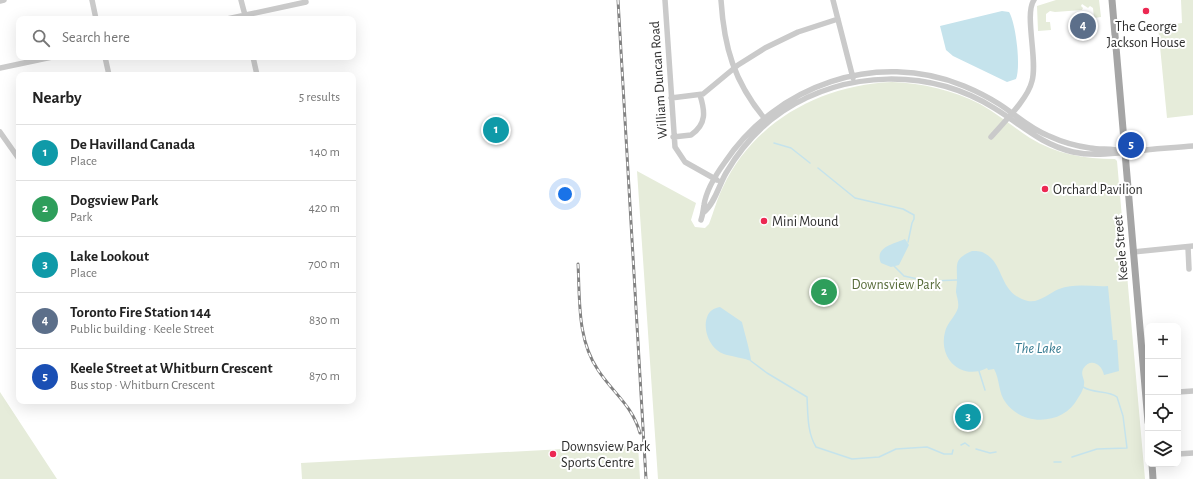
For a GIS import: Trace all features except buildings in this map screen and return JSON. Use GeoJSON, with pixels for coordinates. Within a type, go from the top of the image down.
{"type":"FeatureCollection","features":[{"type":"Feature","properties":{"kind":"main road","name":"Keele Street"},"geometry":{"type":"LineString","coordinates":[[1112,0],[1126,152],[1133,252],[1147,395]]}},
{"type":"Feature","properties":{"kind":"main road"},"geometry":{"type":"LineString","coordinates":[[1152,467],[1153,479]]}},
{"type":"Feature","properties":{"kind":"street"},"geometry":{"type":"LineString","coordinates":[[0,1],[4,0]]}},
{"type":"Feature","properties":{"kind":"street"},"geometry":{"type":"LineString","coordinates":[[92,0],[95,16]]}},
{"type":"Feature","properties":{"kind":"street"},"geometry":{"type":"LineString","coordinates":[[242,0],[245,16]]}},
{"type":"Feature","properties":{"kind":"street","name":"William Duncan Road"},"geometry":{"type":"LineString","coordinates":[[665,0],[673,137],[677,153],[685,162],[721,183]]}},
{"type":"Feature","properties":{"kind":"street"},"geometry":{"type":"LineString","coordinates":[[721,0],[724,39],[734,69],[746,92],[765,120]]}},
{"type":"Feature","properties":{"kind":"street"},"geometry":{"type":"LineString","coordinates":[[833,0],[854,82]]}},
{"type":"Feature","properties":{"kind":"street"},"geometry":{"type":"LineString","coordinates":[[991,137],[1025,96],[1032,82],[1034,63],[1030,9],[1034,0]]}},
{"type":"Feature","properties":{"kind":"street"},"geometry":{"type":"LineString","coordinates":[[249,16],[306,2]]}},
{"type":"Feature","properties":{"kind":"street"},"geometry":{"type":"LineString","coordinates":[[671,98],[700,95],[750,57],[782,38],[838,19]]}},
{"type":"Feature","properties":{"kind":"street"},"geometry":{"type":"LineString","coordinates":[[0,68],[38,60]]}},
{"type":"Feature","properties":{"kind":"street"},"geometry":{"type":"LineString","coordinates":[[106,60],[108,72]]}},
{"type":"Feature","properties":{"kind":"street"},"geometry":{"type":"LineString","coordinates":[[254,60],[256,72]]}},
{"type":"Feature","properties":{"kind":"street"},"geometry":{"type":"LineString","coordinates":[[701,220],[704,212],[704,205],[715,179],[732,152],[765,120],[788,100],[814,86],[853,75],[893,71],[935,76],[978,92],[1037,138],[1061,148],[1086,154],[1110,154],[1193,146]]}},
{"type":"Feature","properties":{"kind":"street"},"geometry":{"type":"LineString","coordinates":[[704,212],[710,207],[721,183],[738,155],[765,120],[816,93],[854,82],[894,78],[932,83],[976,98],[1009,115]]}},
{"type":"Feature","properties":{"kind":"street"},"geometry":{"type":"LineString","coordinates":[[673,137],[691,135],[702,121],[705,113],[700,95]]}},
{"type":"Feature","properties":{"kind":"street"},"geometry":{"type":"LineString","coordinates":[[0,132],[16,155]]}},
{"type":"Feature","properties":{"kind":"street"},"geometry":{"type":"LineString","coordinates":[[1133,252],[1190,246],[1189,269]]}},
{"type":"Feature","properties":{"kind":"street"},"geometry":{"type":"LineString","coordinates":[[1181,392],[1193,391]]}},
{"type":"Feature","properties":{"kind":"street"},"geometry":{"type":"LineString","coordinates":[[1181,454],[1193,453]]}},
{"type":"Feature","properties":{"kind":"green space"},"geometry":{"type":"Polygon","coordinates":[[[1056,0],[1099,0],[1101,17],[1094,18],[1093,8],[1090,6],[1088,8],[1082,4],[1082,10],[1050,11],[1046,14],[1046,22],[1050,22],[1051,30],[1038,31],[1037,6],[1056,0]]]}},
{"type":"Feature","properties":{"kind":"green space"},"geometry":{"type":"Polygon","coordinates":[[[1181,0],[1193,0],[1193,115],[1167,118],[1158,26],[1182,23],[1181,0]]]}},
{"type":"Feature","properties":{"kind":"green space","name":"Downsview Park"},"geometry":{"type":"Polygon","coordinates":[[[892,82],[937,88],[969,99],[993,112],[1030,138],[1060,152],[1081,157],[1115,159],[1117,161],[1145,479],[658,479],[637,171],[696,203],[691,220],[695,227],[705,228],[709,224],[723,187],[736,164],[752,143],[771,126],[792,111],[816,99],[840,90],[892,82]]]}},
{"type":"Feature","properties":{"kind":"green space"},"geometry":{"type":"Polygon","coordinates":[[[0,392],[57,479],[0,479],[0,392]]]}},
{"type":"Feature","properties":{"kind":"green space","name":"Downsview Park Sports Centre"},"geometry":{"type":"Polygon","coordinates":[[[638,445],[640,479],[302,479],[301,463],[638,445]]]}},
{"type":"Feature","properties":{"kind":"water"},"geometry":{"type":"Polygon","coordinates":[[[1002,11],[1009,12],[1012,18],[1016,35],[1018,55],[1016,79],[1007,82],[953,56],[946,50],[940,26],[1002,11]]]}},
{"type":"Feature","properties":{"kind":"water"},"geometry":{"type":"Polygon","coordinates":[[[905,239],[909,245],[899,265],[891,267],[881,263],[880,253],[886,247],[905,239]]]}},
{"type":"Feature","properties":{"kind":"water","name":"The Lake"},"geometry":{"type":"Polygon","coordinates":[[[972,251],[983,252],[991,258],[996,264],[1011,292],[1028,301],[1036,301],[1065,287],[1108,286],[1113,340],[1117,340],[1119,371],[1104,375],[1103,371],[1098,365],[1095,363],[1089,363],[1082,371],[1084,383],[1079,396],[1072,407],[1063,414],[1044,420],[1023,416],[1014,411],[1006,403],[1003,399],[994,369],[988,370],[987,368],[969,372],[954,365],[945,351],[945,332],[958,308],[956,292],[957,265],[959,259],[972,251]]]}},
{"type":"Feature","properties":{"kind":"water"},"geometry":{"type":"Polygon","coordinates":[[[720,307],[742,322],[751,361],[722,353],[710,342],[706,331],[706,321],[710,311],[720,307]]]}},
{"type":"Feature","properties":{"kind":"waterway"},"geometry":{"type":"LineString","coordinates":[[774,143],[791,148],[810,163]]}},
{"type":"Feature","properties":{"kind":"waterway"},"geometry":{"type":"LineString","coordinates":[[818,168],[855,198],[903,209],[914,215],[908,242]]}},
{"type":"Feature","properties":{"kind":"waterway"},"geometry":{"type":"LineString","coordinates":[[894,266],[904,276],[922,280]]}},
{"type":"Feature","properties":{"kind":"waterway"},"geometry":{"type":"LineString","coordinates":[[931,281],[957,280]]}},
{"type":"Feature","properties":{"kind":"waterway"},"geometry":{"type":"LineString","coordinates":[[751,361],[767,373],[807,397],[809,429],[816,447],[852,459],[879,457],[896,449],[927,447],[944,454],[952,454],[953,450]]}},
{"type":"Feature","properties":{"kind":"waterway"},"geometry":{"type":"LineString","coordinates":[[979,371],[985,390]]}},
{"type":"Feature","properties":{"kind":"waterway"},"geometry":{"type":"LineString","coordinates":[[1072,457],[1097,449],[1127,448],[1123,416],[1117,397],[1110,393],[1092,391],[1083,387]]}},
{"type":"Feature","properties":{"kind":"waterway"},"geometry":{"type":"LineString","coordinates":[[961,445],[965,443],[969,446]]}},
{"type":"Feature","properties":{"kind":"waterway"},"geometry":{"type":"LineString","coordinates":[[976,449],[990,453],[996,452]]}},
{"type":"Feature","properties":{"kind":"waterway"},"geometry":{"type":"LineString","coordinates":[[1054,462],[1061,462]]}},
{"type":"Feature","properties":{"kind":"railway"},"geometry":{"type":"LineString","coordinates":[[618,0],[646,479]]}},
{"type":"Feature","properties":{"kind":"railway"},"geometry":{"type":"LineString","coordinates":[[578,264],[581,319],[586,345],[598,370],[627,407],[637,423],[640,433]]}},
{"type":"Feature","properties":{"kind":"place","name":"The George Jackson House"},"geometry":{"type":"Point","coordinates":[1146,11]}},
{"type":"Feature","properties":{"kind":"place","name":"Toronto Fire Station 144"},"geometry":{"type":"Point","coordinates":[1083,26]}},
{"type":"Feature","properties":{"kind":"place","name":"De Havilland Canada"},"geometry":{"type":"Point","coordinates":[496,130]}},
{"type":"Feature","properties":{"kind":"place","name":"Keele Street at Whitburn Crescent"},"geometry":{"type":"Point","coordinates":[1131,145]}},
{"type":"Feature","properties":{"kind":"place","name":"Orchard Pavilion"},"geometry":{"type":"Point","coordinates":[1045,189]}},
{"type":"Feature","properties":{"kind":"place","name":"Mini Mound"},"geometry":{"type":"Point","coordinates":[764,221]}},
{"type":"Feature","properties":{"kind":"place","name":"Dogsview Park"},"geometry":{"type":"Point","coordinates":[824,292]}},
{"type":"Feature","properties":{"kind":"place","name":"Lake Lookout"},"geometry":{"type":"Point","coordinates":[968,417]}},
{"type":"Feature","properties":{"kind":"place","name":"Downsview Park Sports Centre"},"geometry":{"type":"Point","coordinates":[553,454]}}]}
